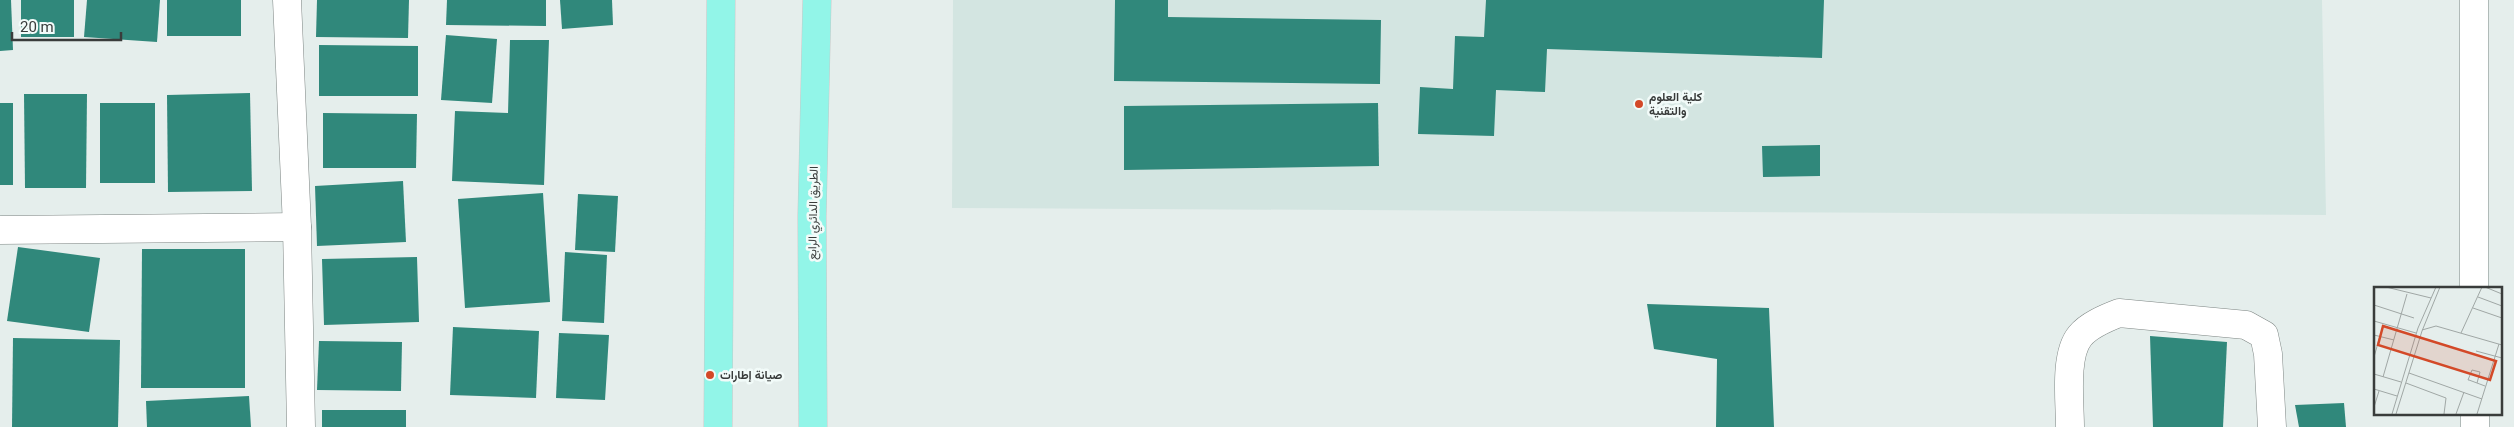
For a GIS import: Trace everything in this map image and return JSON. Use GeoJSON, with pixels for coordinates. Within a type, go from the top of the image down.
{"type":"FeatureCollection","features":[{"type":"Feature","properties":{"kind":"main road"},"geometry":{"type":"LineString","coordinates":[[718,427],[721,0]]}},
{"type":"Feature","properties":{"kind":"main road","name":"الطريق الدائري الرابع"},"geometry":{"type":"LineString","coordinates":[[813,427],[812,216],[817,0]]}},
{"type":"Feature","properties":{"kind":"street"},"geometry":{"type":"LineString","coordinates":[[287,0],[297,227],[301,427]]}},
{"type":"Feature","properties":{"kind":"street"},"geometry":{"type":"LineString","coordinates":[[2474,0],[2474,287]]}},
{"type":"Feature","properties":{"kind":"street"},"geometry":{"type":"LineString","coordinates":[[0,230],[297,227]]}},
{"type":"Feature","properties":{"kind":"street"},"geometry":{"type":"LineString","coordinates":[[2070,427],[2070,360],[2079,336],[2100,320],[2120,313],[2246,325],[2264,335],[2268,354],[2272,427]]}},
{"type":"Feature","properties":{"kind":"street"},"geometry":{"type":"LineString","coordinates":[[2475,414],[2475,427]]}},
{"type":"Feature","properties":{"kind":"shaded area","name":"كلية العلوم والتقنية"},"geometry":{"type":"Polygon","coordinates":[[[953,0],[2322,0],[2326,215],[952,208],[953,0]]]}},
{"type":"Feature","properties":{"kind":"building"},"geometry":{"type":"Polygon","coordinates":[[[0,0],[11,0],[13,50],[0,51],[0,0]]]}},
{"type":"Feature","properties":{"kind":"building"},"geometry":{"type":"Polygon","coordinates":[[[21,0],[74,0],[74,37],[21,37],[21,0]]]}},
{"type":"Feature","properties":{"kind":"building"},"geometry":{"type":"Polygon","coordinates":[[[87,0],[160,0],[157,42],[84,37],[87,0]]]}},
{"type":"Feature","properties":{"kind":"building"},"geometry":{"type":"Polygon","coordinates":[[[167,0],[241,0],[241,36],[167,36],[167,0]]]}},
{"type":"Feature","properties":{"kind":"building"},"geometry":{"type":"Polygon","coordinates":[[[317,0],[409,0],[408,38],[316,37],[317,0]]]}},
{"type":"Feature","properties":{"kind":"building"},"geometry":{"type":"Polygon","coordinates":[[[447,0],[546,0],[546,26],[446,25],[447,0]]]}},
{"type":"Feature","properties":{"kind":"building"},"geometry":{"type":"Polygon","coordinates":[[[560,0],[612,0],[613,25],[562,29],[560,0]]]}},
{"type":"Feature","properties":{"kind":"building"},"geometry":{"type":"Polygon","coordinates":[[[1115,0],[1168,0],[1168,17],[1381,20],[1380,84],[1114,81],[1115,0]]]}},
{"type":"Feature","properties":{"kind":"building"},"geometry":{"type":"Polygon","coordinates":[[[1486,0],[1824,0],[1822,58],[1547,49],[1545,92],[1496,90],[1494,136],[1418,134],[1420,87],[1453,89],[1455,36],[1484,37],[1486,0]]]}},
{"type":"Feature","properties":{"kind":"building"},"geometry":{"type":"Polygon","coordinates":[[[446,35],[497,39],[492,103],[441,100],[446,35]]]}},
{"type":"Feature","properties":{"kind":"building"},"geometry":{"type":"Polygon","coordinates":[[[510,40],[549,40],[544,185],[452,181],[455,111],[508,113],[510,40]]]}},
{"type":"Feature","properties":{"kind":"building"},"geometry":{"type":"Polygon","coordinates":[[[319,45],[418,46],[418,96],[319,96],[319,45]]]}},
{"type":"Feature","properties":{"kind":"building"},"geometry":{"type":"Polygon","coordinates":[[[250,93],[252,191],[168,192],[167,95],[250,93]]]}},
{"type":"Feature","properties":{"kind":"building"},"geometry":{"type":"Polygon","coordinates":[[[24,94],[87,94],[86,188],[25,188],[24,94]]]}},
{"type":"Feature","properties":{"kind":"building"},"geometry":{"type":"Polygon","coordinates":[[[0,103],[13,103],[13,185],[0,185],[0,103]]]}},
{"type":"Feature","properties":{"kind":"building"},"geometry":{"type":"Polygon","coordinates":[[[100,103],[155,103],[155,183],[100,183],[100,103]]]}},
{"type":"Feature","properties":{"kind":"building"},"geometry":{"type":"Polygon","coordinates":[[[1378,103],[1379,166],[1124,170],[1124,106],[1378,103]]]}},
{"type":"Feature","properties":{"kind":"building"},"geometry":{"type":"Polygon","coordinates":[[[323,113],[417,114],[416,168],[323,168],[323,113]]]}},
{"type":"Feature","properties":{"kind":"building"},"geometry":{"type":"Polygon","coordinates":[[[1820,145],[1820,176],[1763,177],[1762,146],[1820,145]]]}},
{"type":"Feature","properties":{"kind":"building"},"geometry":{"type":"Polygon","coordinates":[[[403,181],[406,242],[317,246],[315,186],[403,181]]]}},
{"type":"Feature","properties":{"kind":"building"},"geometry":{"type":"Polygon","coordinates":[[[543,193],[550,302],[465,308],[458,199],[543,193]]]}},
{"type":"Feature","properties":{"kind":"building"},"geometry":{"type":"Polygon","coordinates":[[[578,194],[618,196],[615,252],[575,250],[578,194]]]}},
{"type":"Feature","properties":{"kind":"building"},"geometry":{"type":"Polygon","coordinates":[[[18,247],[100,258],[89,332],[7,321],[18,247]]]}},
{"type":"Feature","properties":{"kind":"building"},"geometry":{"type":"Polygon","coordinates":[[[142,249],[245,249],[245,388],[141,388],[142,249]]]}},
{"type":"Feature","properties":{"kind":"building"},"geometry":{"type":"Polygon","coordinates":[[[565,252],[607,255],[604,323],[562,321],[565,252]]]}},
{"type":"Feature","properties":{"kind":"building"},"geometry":{"type":"Polygon","coordinates":[[[417,257],[419,322],[324,325],[322,259],[417,257]]]}},
{"type":"Feature","properties":{"kind":"building"},"geometry":{"type":"Polygon","coordinates":[[[1647,304],[1769,308],[1774,427],[1716,427],[1717,359],[1654,349],[1647,304]]]}},
{"type":"Feature","properties":{"kind":"building"},"geometry":{"type":"Polygon","coordinates":[[[453,327],[539,331],[536,398],[450,395],[453,327]]]}},
{"type":"Feature","properties":{"kind":"building"},"geometry":{"type":"Polygon","coordinates":[[[559,333],[609,335],[605,400],[556,398],[559,333]]]}},
{"type":"Feature","properties":{"kind":"building"},"geometry":{"type":"Polygon","coordinates":[[[2150,336],[2227,342],[2223,427],[2153,427],[2150,336]]]}},
{"type":"Feature","properties":{"kind":"building"},"geometry":{"type":"Polygon","coordinates":[[[13,338],[120,340],[118,427],[12,427],[13,338]]]}},
{"type":"Feature","properties":{"kind":"building"},"geometry":{"type":"Polygon","coordinates":[[[319,341],[402,342],[401,391],[317,390],[319,341]]]}},
{"type":"Feature","properties":{"kind":"building"},"geometry":{"type":"Polygon","coordinates":[[[249,396],[251,427],[147,427],[146,401],[249,396]]]}},
{"type":"Feature","properties":{"kind":"building"},"geometry":{"type":"Polygon","coordinates":[[[2344,403],[2346,427],[2299,427],[2295,405],[2344,403]]]}},
{"type":"Feature","properties":{"kind":"building"},"geometry":{"type":"Polygon","coordinates":[[[322,410],[406,410],[406,427],[322,427],[322,410]]]}},
{"type":"Feature","properties":{"kind":"place","name":"كلية العلوم والتقنية"},"geometry":{"type":"Point","coordinates":[1639,104]}},
{"type":"Feature","properties":{"kind":"place","name":"صيانة إطارات"},"geometry":{"type":"Point","coordinates":[710,375]}}]}
